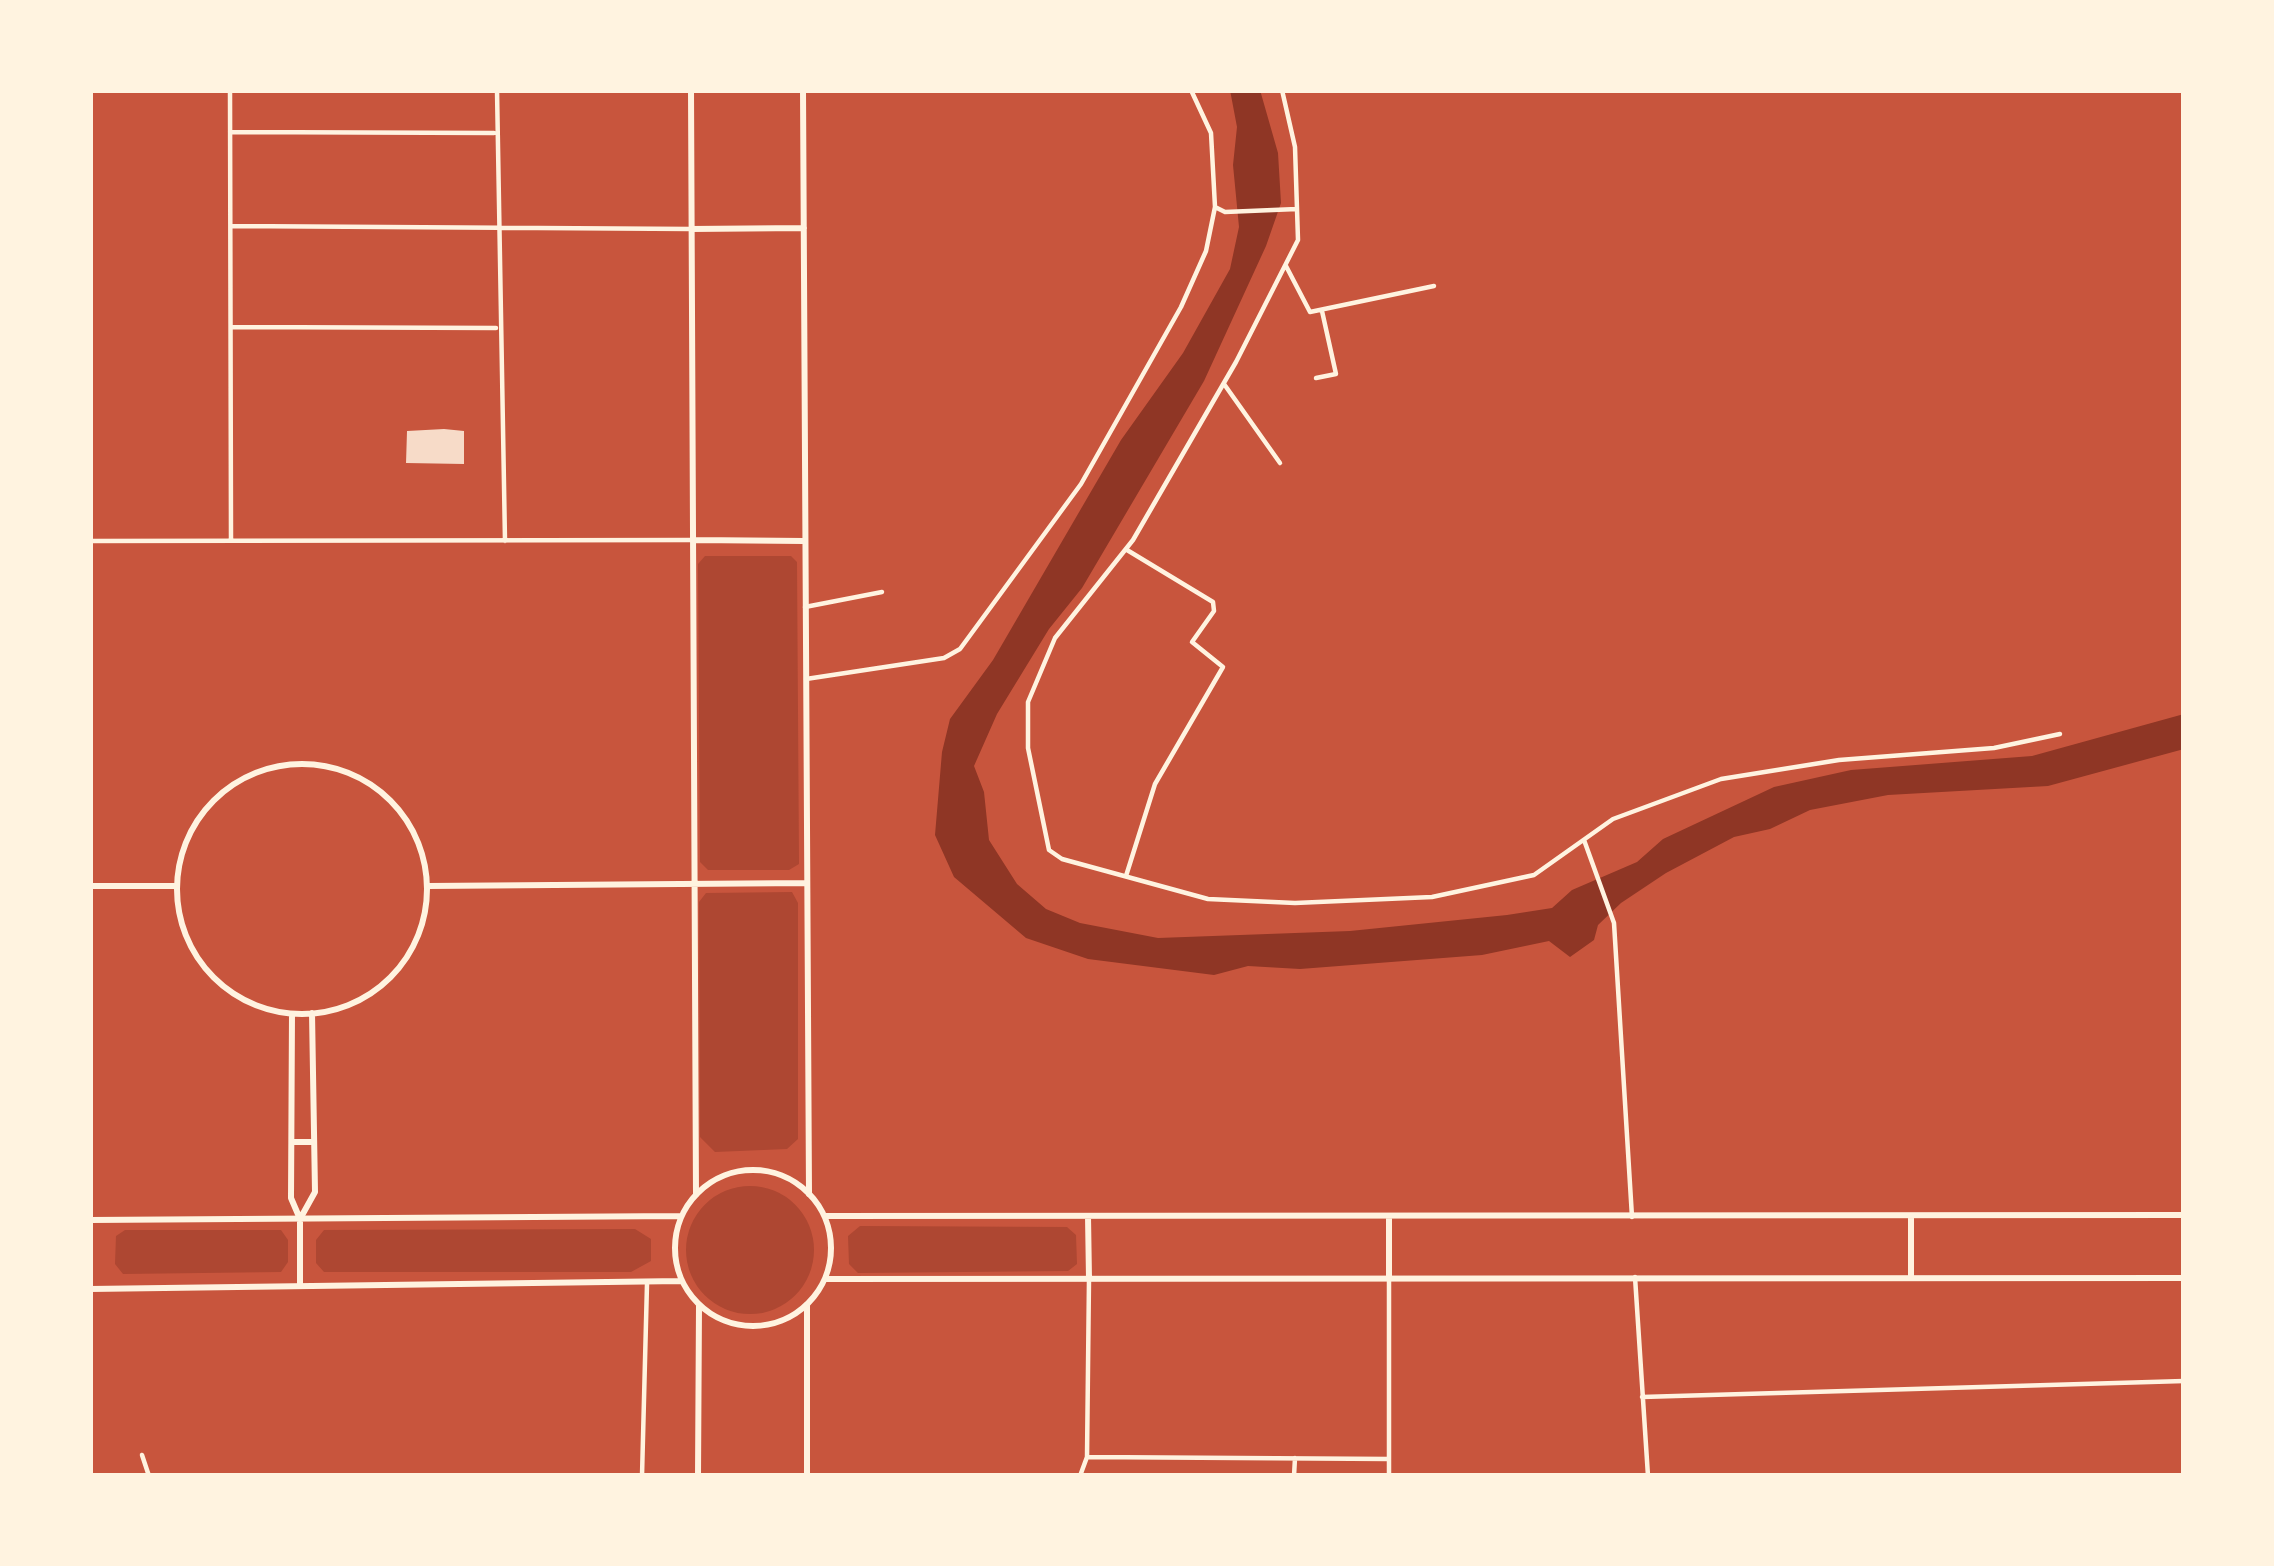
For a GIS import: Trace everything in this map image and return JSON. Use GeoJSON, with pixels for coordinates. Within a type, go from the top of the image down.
{"type":"FeatureCollection","features":[{"type":"Feature","properties":{"kind":"main road"},"geometry":{"type":"LineString","coordinates":[[691,90],[696,1194]]}},
{"type":"Feature","properties":{"kind":"main road"},"geometry":{"type":"LineString","coordinates":[[803,90],[809,1194]]}},
{"type":"Feature","properties":{"kind":"main road"},"geometry":{"type":"LineString","coordinates":[[691,229],[804,229]]}},
{"type":"Feature","properties":{"kind":"main road"},"geometry":{"type":"LineString","coordinates":[[694,540],[805,541]]}},
{"type":"Feature","properties":{"kind":"main road"},"geometry":{"type":"LineString","coordinates":[[302,763],[350,772],[390,799],[418,839],[428,886],[420,932],[396,973],[358,1001],[292,1013],[246,1001],[208,973],[184,932],[176,886],[187,839],[214,799],[254,772],[302,763]]}},
{"type":"Feature","properties":{"kind":"main road"},"geometry":{"type":"LineString","coordinates":[[428,886],[807,883]]}},
{"type":"Feature","properties":{"kind":"main road"},"geometry":{"type":"LineString","coordinates":[[90,886],[176,886]]}},
{"type":"Feature","properties":{"kind":"main road"},"geometry":{"type":"LineString","coordinates":[[292,1013],[292,1198],[300,1219],[300,1286]]}},
{"type":"Feature","properties":{"kind":"main road"},"geometry":{"type":"LineString","coordinates":[[300,1219],[315,1192],[312,1013]]}},
{"type":"Feature","properties":{"kind":"main road"},"geometry":{"type":"LineString","coordinates":[[292,1066],[313,1066]]}},
{"type":"Feature","properties":{"kind":"main road"},"geometry":{"type":"LineString","coordinates":[[292,1142],[314,1142]]}},
{"type":"Feature","properties":{"kind":"main road"},"geometry":{"type":"LineString","coordinates":[[753,1170],[783,1176],[809,1194],[825,1216],[831,1241],[825,1279],[807,1305],[782,1321],[753,1327],[724,1322],[699,1306],[681,1281],[674,1242],[681,1216],[696,1194],[722,1176],[753,1170]]}},
{"type":"Feature","properties":{"kind":"main road"},"geometry":{"type":"LineString","coordinates":[[825,1216],[2184,1215]]}},
{"type":"Feature","properties":{"kind":"main road"},"geometry":{"type":"LineString","coordinates":[[90,1220],[681,1216]]}},
{"type":"Feature","properties":{"kind":"main road"},"geometry":{"type":"LineString","coordinates":[[1088,1216],[1089,1279]]}},
{"type":"Feature","properties":{"kind":"main road"},"geometry":{"type":"LineString","coordinates":[[1389,1216],[1389,1279]]}},
{"type":"Feature","properties":{"kind":"main road"},"geometry":{"type":"LineString","coordinates":[[1911,1216],[1911,1278]]}},
{"type":"Feature","properties":{"kind":"main road"},"geometry":{"type":"LineString","coordinates":[[825,1279],[2184,1278]]}},
{"type":"Feature","properties":{"kind":"main road"},"geometry":{"type":"LineString","coordinates":[[90,1289],[681,1281]]}},
{"type":"Feature","properties":{"kind":"main road"},"geometry":{"type":"LineString","coordinates":[[807,1305],[807,1476]]}},
{"type":"Feature","properties":{"kind":"main road"},"geometry":{"type":"LineString","coordinates":[[698,1476],[699,1306]]}},
{"type":"Feature","properties":{"kind":"street"},"geometry":{"type":"LineString","coordinates":[[230,90],[231,541]]}},
{"type":"Feature","properties":{"kind":"street"},"geometry":{"type":"LineString","coordinates":[[497,90],[497,328],[505,541]]}},
{"type":"Feature","properties":{"kind":"street"},"geometry":{"type":"LineString","coordinates":[[806,679],[944,658],[960,649],[1081,484],[1181,307],[1206,250],[1215,207],[1211,133],[1190,90]]}},
{"type":"Feature","properties":{"kind":"street"},"geometry":{"type":"LineString","coordinates":[[1282,90],[1295,147],[1298,240],[1224,383],[1127,550],[1055,638],[1025,716],[1045,843],[1062,859],[1219,900],[1412,898],[1512,883],[1534,874],[1634,809],[1752,772],[1994,748],[2060,734]]}},
{"type":"Feature","properties":{"kind":"street"},"geometry":{"type":"LineString","coordinates":[[230,131],[497,133]]}},
{"type":"Feature","properties":{"kind":"street"},"geometry":{"type":"LineString","coordinates":[[1215,207],[1225,212],[1299,209]]}},
{"type":"Feature","properties":{"kind":"street"},"geometry":{"type":"LineString","coordinates":[[231,226],[691,229]]}},
{"type":"Feature","properties":{"kind":"street"},"geometry":{"type":"LineString","coordinates":[[1286,266],[1305,309],[1322,311],[1434,286]]}},
{"type":"Feature","properties":{"kind":"street"},"geometry":{"type":"LineString","coordinates":[[1316,379],[1336,374],[1322,311]]}},
{"type":"Feature","properties":{"kind":"street"},"geometry":{"type":"LineString","coordinates":[[231,327],[497,328]]}},
{"type":"Feature","properties":{"kind":"street"},"geometry":{"type":"LineString","coordinates":[[1224,383],[1280,463]]}},
{"type":"Feature","properties":{"kind":"street"},"geometry":{"type":"LineString","coordinates":[[90,541],[694,540]]}},
{"type":"Feature","properties":{"kind":"street"},"geometry":{"type":"LineString","coordinates":[[1126,876],[1159,776],[1223,667],[1192,642],[1214,611],[1213,602],[1127,550]]}},
{"type":"Feature","properties":{"kind":"street"},"geometry":{"type":"LineString","coordinates":[[805,607],[882,592]]}},
{"type":"Feature","properties":{"kind":"street"},"geometry":{"type":"LineString","coordinates":[[1584,840],[1614,923],[1632,1216]]}},
{"type":"Feature","properties":{"kind":"street"},"geometry":{"type":"LineString","coordinates":[[1635,1277],[1648,1476]]}},
{"type":"Feature","properties":{"kind":"street"},"geometry":{"type":"LineString","coordinates":[[1084,1473],[1089,1279]]}},
{"type":"Feature","properties":{"kind":"street"},"geometry":{"type":"LineString","coordinates":[[1389,1279],[1389,1476]]}},
{"type":"Feature","properties":{"kind":"street"},"geometry":{"type":"LineString","coordinates":[[643,1476],[647,1282]]}},
{"type":"Feature","properties":{"kind":"street"},"geometry":{"type":"LineString","coordinates":[[1642,1397],[2184,1381]]}},
{"type":"Feature","properties":{"kind":"street"},"geometry":{"type":"LineString","coordinates":[[142,1455],[148,1476]]}},
{"type":"Feature","properties":{"kind":"street"},"geometry":{"type":"LineString","coordinates":[[1087,1457],[1389,1459]]}},
{"type":"Feature","properties":{"kind":"street"},"geometry":{"type":"LineString","coordinates":[[1294,1476],[1295,1458]]}},
{"type":"Feature","properties":{"kind":"shaded area"},"geometry":{"type":"Polygon","coordinates":[[[1230,90],[1260,90],[1278,153],[1281,203],[1266,246],[1204,381],[1082,588],[1049,629],[997,714],[974,766],[984,792],[989,840],[1017,884],[1046,909],[1080,923],[1158,938],[1350,931],[1507,915],[1552,908],[1572,890],[1637,862],[1663,839],[1774,787],[1851,770],[2032,756],[2184,714],[2184,749],[2048,786],[1888,795],[1810,810],[1770,829],[1734,837],[1666,873],[1621,903],[1598,925],[1594,940],[1570,957],[1549,941],[1482,955],[1300,969],[1248,966],[1214,975],[1088,959],[1026,938],[954,877],[935,835],[942,752],[950,719],[993,660],[1121,440],[1183,353],[1230,269],[1239,227],[1233,165],[1237,127],[1230,90]]]}},
{"type":"Feature","properties":{"kind":"shaded area"},"geometry":{"type":"Polygon","coordinates":[[[705,556],[791,556],[797,562],[799,864],[789,870],[708,870],[700,862],[698,564],[705,556]]]}},
{"type":"Feature","properties":{"kind":"shaded area"},"geometry":{"type":"Polygon","coordinates":[[[792,892],[798,903],[798,1139],[787,1149],[715,1152],[700,1137],[699,902],[706,893],[792,892]]]}},
{"type":"Feature","properties":{"kind":"shaded area"},"geometry":{"type":"Polygon","coordinates":[[[750,1186],[774,1191],[795,1205],[809,1226],[814,1250],[809,1274],[795,1295],[774,1309],[750,1314],[726,1309],[705,1295],[691,1274],[686,1250],[691,1226],[705,1205],[726,1191],[750,1186]]]}},
{"type":"Feature","properties":{"kind":"shaded area"},"geometry":{"type":"Polygon","coordinates":[[[860,1226],[1067,1227],[1076,1235],[1077,1264],[1068,1271],[858,1273],[849,1264],[848,1236],[860,1226]]]}},
{"type":"Feature","properties":{"kind":"shaded area"},"geometry":{"type":"Polygon","coordinates":[[[635,1229],[651,1239],[651,1261],[631,1272],[324,1272],[316,1263],[316,1240],[324,1230],[635,1229]]]}},
{"type":"Feature","properties":{"kind":"shaded area"},"geometry":{"type":"Polygon","coordinates":[[[125,1230],[281,1230],[288,1240],[288,1262],[281,1272],[123,1274],[115,1264],[116,1236],[125,1230]]]}},
{"type":"Feature","properties":{"kind":"building"},"geometry":{"type":"Polygon","coordinates":[[[407,431],[464,431],[464,464],[406,463],[407,431]]]}}]}
